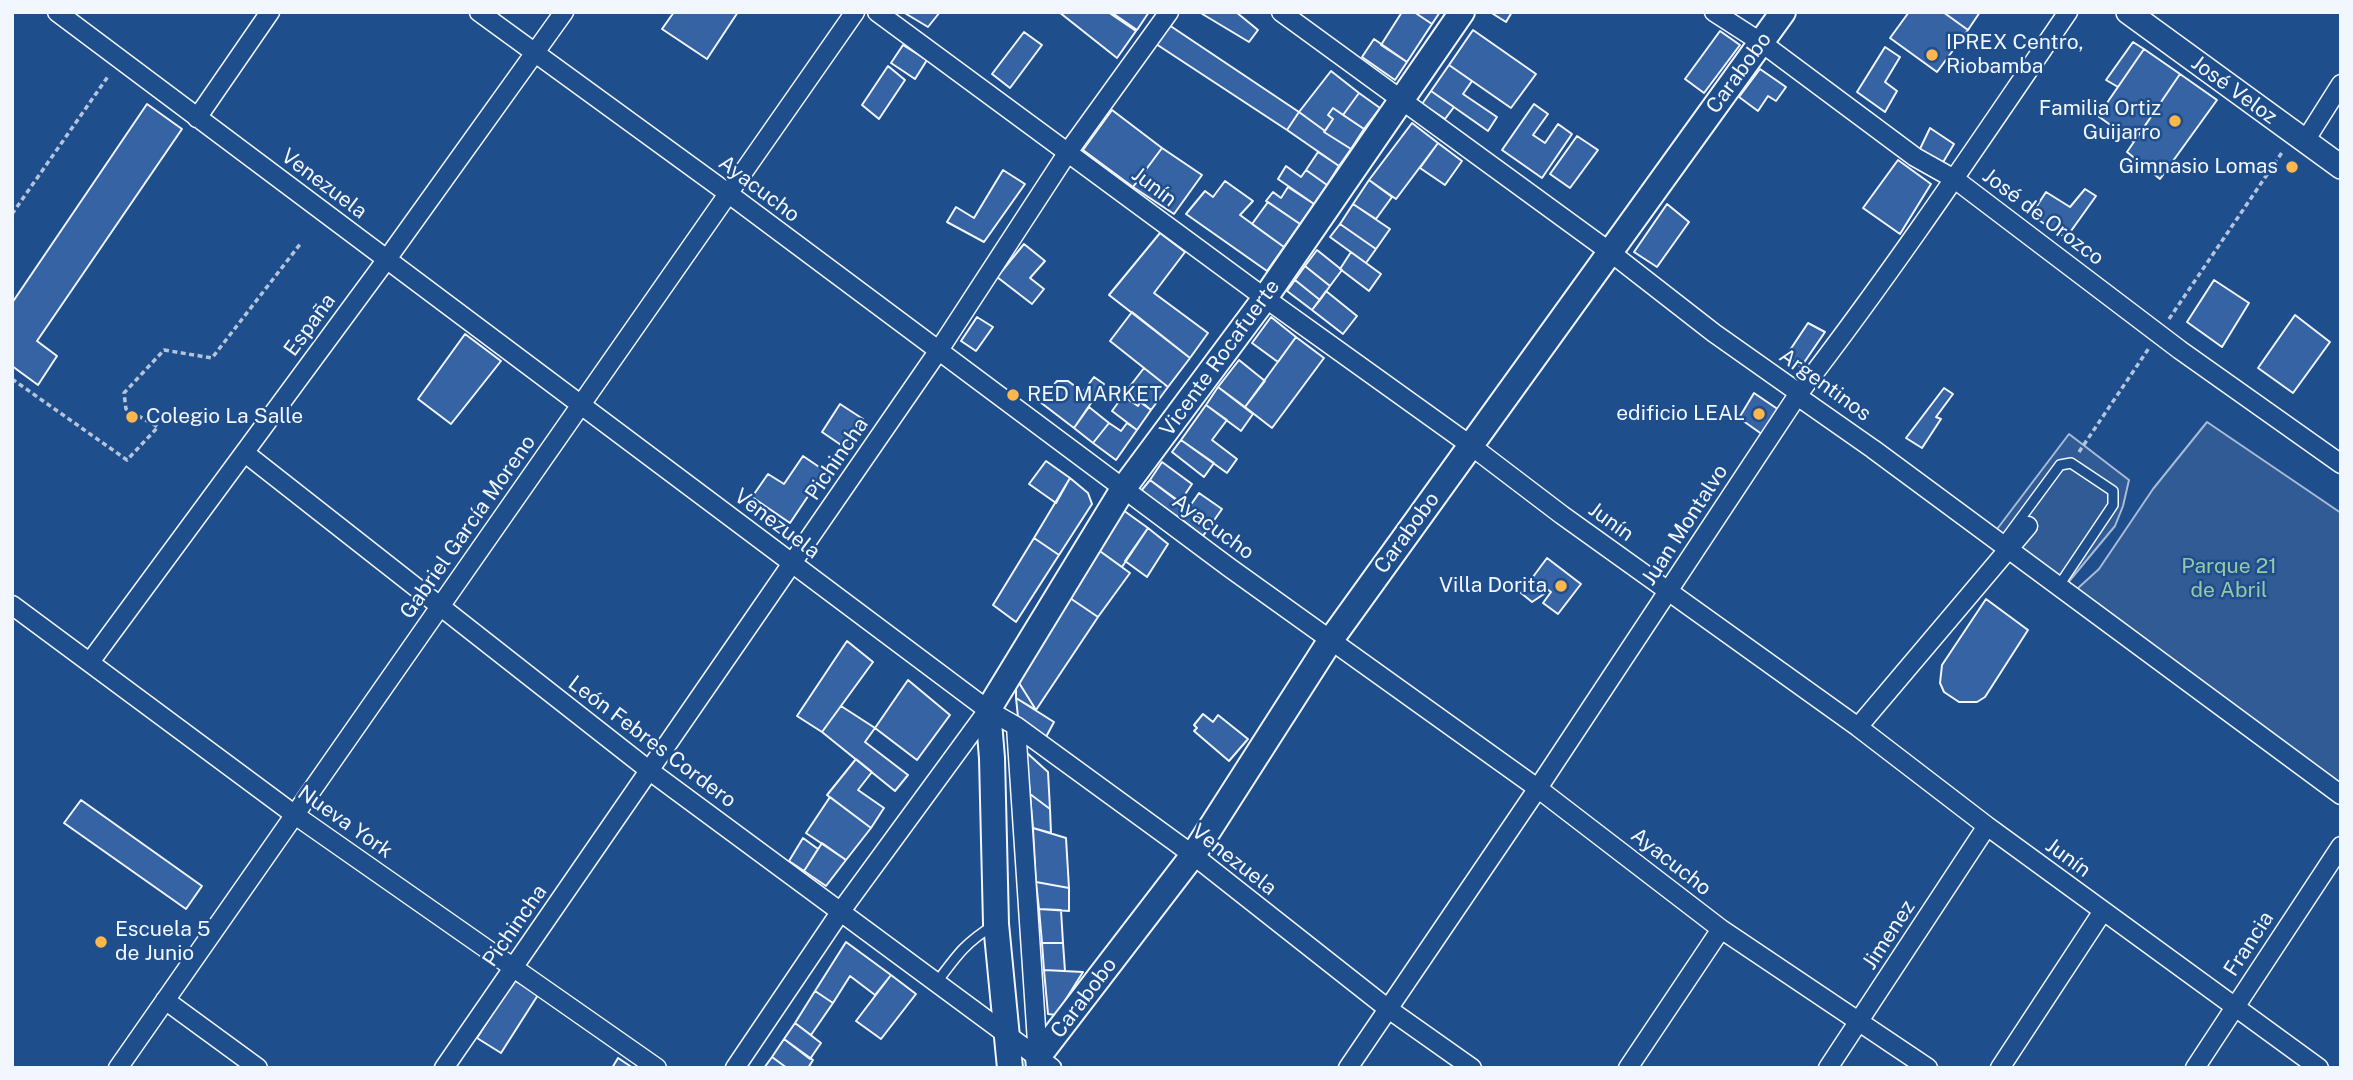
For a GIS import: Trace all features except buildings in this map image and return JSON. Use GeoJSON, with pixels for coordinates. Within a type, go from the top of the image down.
{"type":"FeatureCollection","features":[{"type":"Feature","properties":{"kind":"main road","name":"Vicente Rocafuerte"},"geometry":{"type":"LineString","coordinates":[[988,710],[1123,489],[1265,298],[1462,12]]}},
{"type":"Feature","properties":{"kind":"main road","name":"Carabobo"},"geometry":{"type":"LineString","coordinates":[[1043,1064],[1193,855],[1330,641],[1783,12]]}},
{"type":"Feature","properties":{"kind":"main road"},"geometry":{"type":"LineString","coordinates":[[988,710],[992,758],[996,924],[1010,1068]]}},
{"type":"Feature","properties":{"kind":"street","name":"Venezuela"},"geometry":{"type":"LineString","coordinates":[[57,12],[988,710],[1016,726],[1193,855],[1387,1008],[1472,1068]]}},
{"type":"Feature","properties":{"kind":"street"},"geometry":{"type":"LineString","coordinates":[[197,118],[270,12]]}},
{"type":"Feature","properties":{"kind":"street","name":"Ayacucho"},"geometry":{"type":"LineString","coordinates":[[480,12],[1330,641],[1538,788],[1721,929],[1928,1068]]}},
{"type":"Feature","properties":{"kind":"street","name":"España"},"geometry":{"type":"LineString","coordinates":[[90,662],[387,259],[564,12]]}},
{"type":"Feature","properties":{"kind":"street","name":"Gabriel García Moreno"},"geometry":{"type":"LineString","coordinates":[[118,1068],[855,12]]}},
{"type":"Feature","properties":{"kind":"street","name":"Junín"},"geometry":{"type":"LineString","coordinates":[[877,12],[1668,592],[1858,727],[1987,826],[2319,1068]]}},
{"type":"Feature","properties":{"kind":"street","name":"Pichincha"},"geometry":{"type":"LineString","coordinates":[[444,1068],[939,350],[1068,152],[1169,12]]}},
{"type":"Feature","properties":{"kind":"street","name":"Argentinos"},"geometry":{"type":"LineString","coordinates":[[1281,12],[1610,252],[1714,333],[1799,394],[1803,400],[2341,795]]}},
{"type":"Feature","properties":{"kind":"street","name":"José de Orozco"},"geometry":{"type":"LineString","coordinates":[[1714,12],[1762,43],[1914,157],[1954,179],[2159,334],[2341,464]]}},
{"type":"Feature","properties":{"kind":"street","name":"Juan Montalvo"},"geometry":{"type":"LineString","coordinates":[[1348,1068],[1538,788],[1799,394],[1954,179],[2068,12]]}},
{"type":"Feature","properties":{"kind":"street","name":"José Veloz"},"geometry":{"type":"LineString","coordinates":[[2128,12],[2341,167]]}},
{"type":"Feature","properties":{"kind":"street"},"geometry":{"type":"LineString","coordinates":[[2300,138],[2341,84]]}},
{"type":"Feature","properties":{"kind":"street","name":"León Febres Cordero"},"geometry":{"type":"LineString","coordinates":[[245,453],[650,771],[937,982],[1043,1064]]}},
{"type":"Feature","properties":{"kind":"street"},"geometry":{"type":"LineString","coordinates":[[1858,727],[2005,548],[2028,526]]}},
{"type":"Feature","properties":{"kind":"street","name":"Nueva York"},"geometry":{"type":"LineString","coordinates":[[12,605],[295,815],[657,1068]]}},
{"type":"Feature","properties":{"kind":"street"},"geometry":{"type":"LineString","coordinates":[[735,1068],[841,911],[988,710]]}},
{"type":"Feature","properties":{"kind":"street"},"geometry":{"type":"LineString","coordinates":[[1016,726],[1043,1064]]}},
{"type":"Feature","properties":{"kind":"street","name":"Jimenez"},"geometry":{"type":"LineString","coordinates":[[1828,1068],[1987,826]]}},
{"type":"Feature","properties":{"kind":"street","name":"Francia"},"geometry":{"type":"LineString","coordinates":[[2195,1068],[2341,846]]}},
{"type":"Feature","properties":{"kind":"street"},"geometry":{"type":"LineString","coordinates":[[2000,1068],[2104,911]]}},
{"type":"Feature","properties":{"kind":"street"},"geometry":{"type":"LineString","coordinates":[[1628,1068],[1721,929]]}},
{"type":"Feature","properties":{"kind":"street"},"geometry":{"type":"LineString","coordinates":[[165,1000],[258,1068]]}},
{"type":"Feature","properties":{"kind":"lane"},"geometry":{"type":"LineString","coordinates":[[2005,548],[2060,465],[2071,463],[2113,491],[2113,505],[2058,587]]}},
{"type":"Feature","properties":{"kind":"lane"},"geometry":{"type":"LineString","coordinates":[[937,982],[960,950],[996,924]]}},
{"type":"Feature","properties":{"kind":"path"},"geometry":{"type":"LineString","coordinates":[[12,214],[120,59]]}},
{"type":"Feature","properties":{"kind":"path"},"geometry":{"type":"LineString","coordinates":[[2091,434],[2159,334],[2300,138]]}},
{"type":"Feature","properties":{"kind":"path"},"geometry":{"type":"LineString","coordinates":[[12,379],[127,460],[158,427],[125,409],[124,393],[164,350],[212,358],[301,243]]}},
{"type":"Feature","properties":{"kind":"shaded area","name":"Parque 21 de Abril"},"geometry":{"type":"Polygon","coordinates":[[[2207,422],[2341,513],[2341,799],[2066,599],[2099,569],[2153,489],[2207,422]]]}},
{"type":"Feature","properties":{"kind":"shaded area"},"geometry":{"type":"Polygon","coordinates":[[[2069,434],[2129,480],[2115,526],[2061,591],[1988,541],[2069,434]]]}},
{"type":"Feature","properties":{"kind":"place","name":"IPREX Centro, Riobamba"},"geometry":{"type":"Point","coordinates":[1932,55]}},
{"type":"Feature","properties":{"kind":"place","name":"Familia Ortiz Guijarro"},"geometry":{"type":"Point","coordinates":[2175,121]}},
{"type":"Feature","properties":{"kind":"place","name":"Gimnasio Lomas"},"geometry":{"type":"Point","coordinates":[2292,167]}},
{"type":"Feature","properties":{"kind":"place","name":"RED MARKET"},"geometry":{"type":"Point","coordinates":[1013,395]}},
{"type":"Feature","properties":{"kind":"place","name":"edificio LEAL"},"geometry":{"type":"Point","coordinates":[1759,414]}},
{"type":"Feature","properties":{"kind":"place","name":"Colegio La Salle"},"geometry":{"type":"Point","coordinates":[132,417]}},
{"type":"Feature","properties":{"kind":"place","name":"Villa Dorita"},"geometry":{"type":"Point","coordinates":[1561,586]}},
{"type":"Feature","properties":{"kind":"place","name":"Escuela 5 de Junio"},"geometry":{"type":"Point","coordinates":[101,942]}}]}
